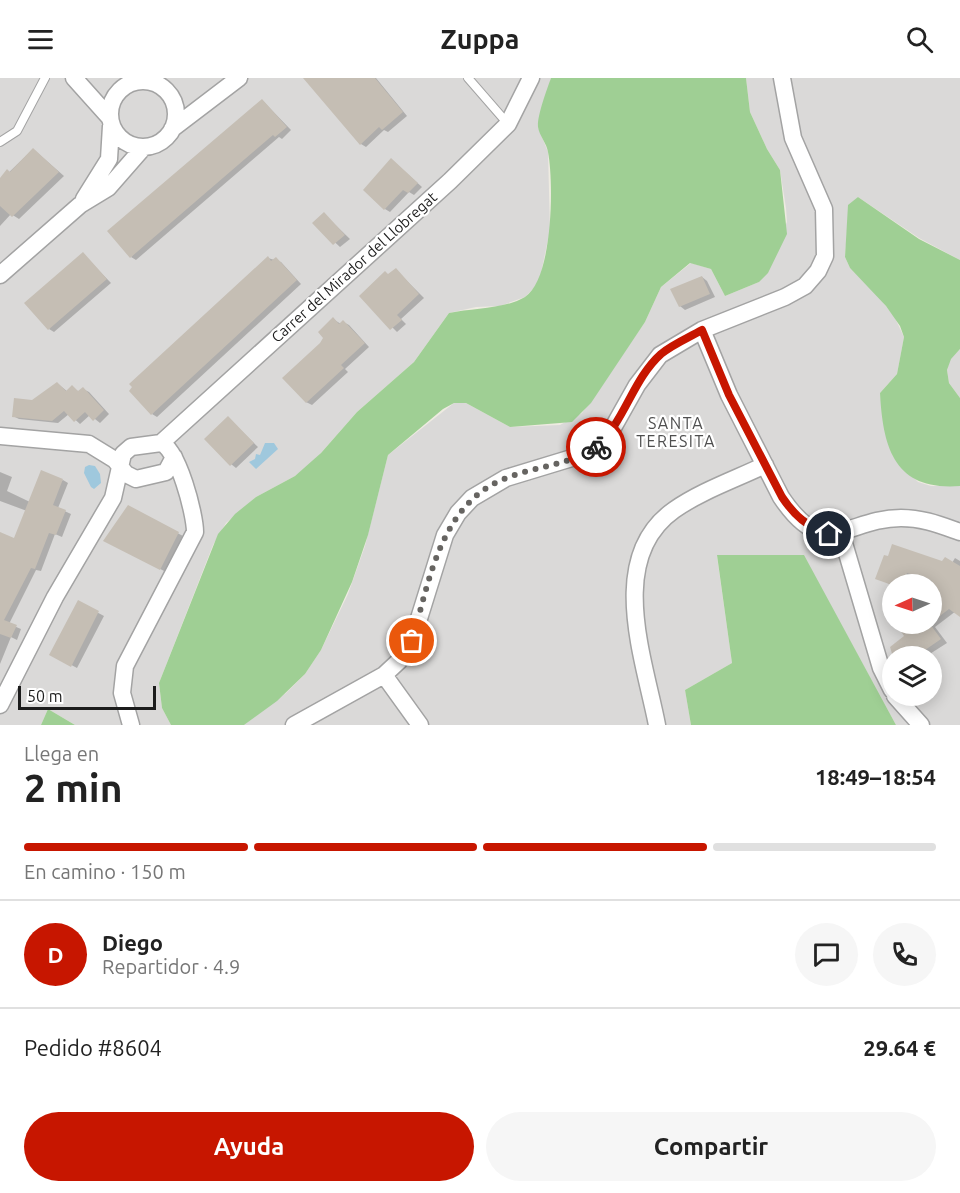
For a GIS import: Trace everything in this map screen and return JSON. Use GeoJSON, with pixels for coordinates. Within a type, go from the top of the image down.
{"type":"FeatureCollection","features":[{"type":"Feature","properties":{"kind":"street"},"geometry":{"type":"LineString","coordinates":[[74,78],[85,87],[124,142],[143,148]]}},
{"type":"Feature","properties":{"kind":"street"},"geometry":{"type":"LineString","coordinates":[[80,205],[108,159],[111,105],[116,94],[135,80],[174,78]]}},
{"type":"Feature","properties":{"kind":"street"},"geometry":{"type":"LineString","coordinates":[[0,275],[80,205],[108,188],[143,148],[165,139],[172,129],[239,78]]}},
{"type":"Feature","properties":{"kind":"street","name":"Carrer del Mirador del Llobregat"},"geometry":{"type":"LineString","coordinates":[[160,443],[450,181],[508,123],[531,78]]}},
{"type":"Feature","properties":{"kind":"street"},"geometry":{"type":"LineString","coordinates":[[294,725],[384,675],[399,661],[412,641],[445,535],[465,506],[488,486],[506,478],[569,461],[597,446],[610,433],[637,385],[660,355],[702,330],[805,286],[825,256],[824,209],[793,138],[782,78]]}},
{"type":"Feature","properties":{"kind":"street"},"geometry":{"type":"LineString","coordinates":[[135,80],[159,85],[173,100],[176,109],[172,129]]}},
{"type":"Feature","properties":{"kind":"street"},"geometry":{"type":"LineString","coordinates":[[702,330],[729,395],[792,512],[816,530],[841,533],[874,522],[900,518],[928,520],[960,532]]}},
{"type":"Feature","properties":{"kind":"street"},"geometry":{"type":"LineString","coordinates":[[0,436],[89,444],[122,466],[131,477],[157,476],[170,468],[174,458]]}},
{"type":"Feature","properties":{"kind":"street"},"geometry":{"type":"LineString","coordinates":[[0,705],[55,597],[113,498],[126,450],[160,443],[169,448],[174,458],[187,499],[195,514],[195,532],[125,666],[122,693],[131,725]]}},
{"type":"Feature","properties":{"kind":"street"},"geometry":{"type":"LineString","coordinates":[[657,725],[634,603],[637,564],[644,546],[658,524],[674,510],[765,465]]}},
{"type":"Feature","properties":{"kind":"street"},"geometry":{"type":"LineString","coordinates":[[157,476],[187,499]]}},
{"type":"Feature","properties":{"kind":"street"},"geometry":{"type":"LineString","coordinates":[[841,533],[882,670]]}},
{"type":"Feature","properties":{"kind":"street"},"geometry":{"type":"LineString","coordinates":[[384,675],[420,725]]}},
{"type":"Feature","properties":{"kind":"street"},"geometry":{"type":"LineString","coordinates":[[905,706],[921,725]]}},
{"type":"Feature","properties":{"kind":"lane"},"geometry":{"type":"LineString","coordinates":[[0,142],[17,131],[45,78]]}},
{"type":"Feature","properties":{"kind":"lane"},"geometry":{"type":"LineString","coordinates":[[468,78],[508,123]]}},
{"type":"Feature","properties":{"kind":"shaded area"},"geometry":{"type":"Polygon","coordinates":[[[0,78],[551,78],[538,127],[548,152],[550,230],[540,278],[525,297],[500,306],[476,307],[449,313],[414,362],[357,412],[313,462],[295,476],[256,497],[226,523],[213,545],[159,683],[162,708],[171,725],[75,725],[48,709],[41,725],[0,725],[0,78]]]}},
{"type":"Feature","properties":{"kind":"shaded area"},"geometry":{"type":"Polygon","coordinates":[[[746,78],[960,78],[960,260],[919,238],[858,197],[848,217],[845,257],[850,268],[894,316],[904,337],[897,374],[880,393],[885,431],[893,456],[918,482],[931,486],[960,486],[960,725],[896,725],[886,706],[942,706],[942,646],[882,646],[882,699],[803,555],[717,556],[732,663],[685,690],[691,725],[244,725],[286,693],[305,674],[321,650],[348,594],[365,546],[388,455],[454,403],[466,403],[510,427],[560,425],[582,413],[645,322],[661,287],[691,263],[711,269],[725,296],[759,282],[787,222],[780,170],[767,149],[750,112],[746,78]]]}},
{"type":"Feature","properties":{"kind":"shaded area"},"geometry":{"type":"Polygon","coordinates":[[[960,349],[960,398],[949,383],[947,370],[950,359],[960,349]]]}},
{"type":"Feature","properties":{"kind":"green space"},"geometry":{"type":"Polygon","coordinates":[[[551,78],[746,78],[750,112],[767,149],[780,170],[787,234],[768,273],[759,282],[725,296],[711,269],[690,263],[661,287],[645,322],[591,403],[572,422],[510,427],[466,403],[454,403],[443,409],[388,455],[368,535],[352,582],[321,650],[305,674],[277,701],[244,725],[171,725],[162,708],[159,683],[218,534],[235,514],[256,497],[295,476],[321,453],[357,412],[414,362],[449,313],[508,304],[525,297],[534,287],[546,251],[551,207],[550,166],[538,122],[551,78]]]}},
{"type":"Feature","properties":{"kind":"green space"},"geometry":{"type":"Polygon","coordinates":[[[858,197],[919,239],[960,260],[960,349],[951,359],[947,370],[949,383],[960,398],[960,486],[938,486],[920,481],[907,474],[889,448],[880,393],[897,374],[904,337],[900,326],[886,306],[850,268],[845,257],[848,205],[858,197]]]}},
{"type":"Feature","properties":{"kind":"green space"},"geometry":{"type":"Polygon","coordinates":[[[717,555],[804,555],[882,699],[882,706],[886,706],[896,725],[691,725],[685,690],[732,663],[717,555]]]}},
{"type":"Feature","properties":{"kind":"green space"},"geometry":{"type":"Polygon","coordinates":[[[48,709],[75,725],[41,725],[48,709]]]}},
{"type":"Feature","properties":{"kind":"water"},"geometry":{"type":"Polygon","coordinates":[[[265,443],[274,443],[278,449],[256,469],[249,462],[255,459],[256,454],[260,455],[265,443]]]}},
{"type":"Feature","properties":{"kind":"water"},"geometry":{"type":"Polygon","coordinates":[[[95,466],[100,474],[101,483],[94,489],[84,473],[85,467],[95,466]]]}},
{"type":"Feature","properties":{"kind":"building"},"geometry":{"type":"Polygon","coordinates":[[[303,78],[375,78],[403,112],[382,130],[379,127],[360,145],[303,78]]]}},
{"type":"Feature","properties":{"kind":"building"},"geometry":{"type":"Polygon","coordinates":[[[262,99],[287,127],[275,137],[273,135],[130,258],[107,231],[262,99]]]}},
{"type":"Feature","properties":{"kind":"building"},"geometry":{"type":"Polygon","coordinates":[[[33,148],[59,172],[12,217],[0,206],[0,178],[7,169],[10,172],[33,148]]]}},
{"type":"Feature","properties":{"kind":"building"},"geometry":{"type":"Polygon","coordinates":[[[391,158],[418,183],[408,193],[403,190],[384,210],[363,190],[391,158]]]}},
{"type":"Feature","properties":{"kind":"building"},"geometry":{"type":"Polygon","coordinates":[[[324,212],[345,235],[333,245],[312,223],[324,212]]]}},
{"type":"Feature","properties":{"kind":"building"},"geometry":{"type":"Polygon","coordinates":[[[83,252],[107,279],[48,330],[24,303],[83,252]]]}},
{"type":"Feature","properties":{"kind":"building"},"geometry":{"type":"Polygon","coordinates":[[[268,256],[271,261],[276,257],[297,280],[151,415],[129,391],[132,387],[129,384],[268,256]]]}},
{"type":"Feature","properties":{"kind":"building"},"geometry":{"type":"Polygon","coordinates":[[[396,268],[419,294],[397,315],[402,320],[390,330],[359,296],[385,271],[388,274],[396,268]]]}},
{"type":"Feature","properties":{"kind":"building"},"geometry":{"type":"Polygon","coordinates":[[[702,276],[710,294],[679,307],[670,289],[702,276]]]}},
{"type":"Feature","properties":{"kind":"building"},"geometry":{"type":"Polygon","coordinates":[[[333,317],[339,324],[343,320],[365,343],[341,365],[344,368],[306,403],[282,378],[320,343],[323,338],[318,332],[333,317]]]}},
{"type":"Feature","properties":{"kind":"building"},"geometry":{"type":"Polygon","coordinates":[[[57,382],[66,391],[72,385],[78,391],[83,387],[104,410],[93,421],[85,412],[74,422],[64,411],[52,421],[12,417],[14,398],[32,400],[57,382]]]}},
{"type":"Feature","properties":{"kind":"building"},"geometry":{"type":"Polygon","coordinates":[[[228,416],[254,443],[230,466],[204,439],[228,416]]]}},
{"type":"Feature","properties":{"kind":"building"},"geometry":{"type":"Polygon","coordinates":[[[41,470],[63,479],[53,505],[66,510],[56,535],[49,533],[35,569],[31,568],[4,620],[17,625],[11,638],[0,634],[0,532],[14,538],[41,470]]]}},
{"type":"Feature","properties":{"kind":"building"},"geometry":{"type":"Polygon","coordinates":[[[128,505],[179,532],[160,570],[103,541],[128,505]]]}},
{"type":"Feature","properties":{"kind":"building"},"geometry":{"type":"Polygon","coordinates":[[[892,544],[942,561],[945,557],[960,566],[960,617],[949,609],[942,614],[942,574],[882,574],[882,581],[875,579],[884,555],[888,556],[892,544]]]}},
{"type":"Feature","properties":{"kind":"building"},"geometry":{"type":"Polygon","coordinates":[[[78,600],[99,611],[71,667],[49,655],[78,600]]]}},
{"type":"Feature","properties":{"kind":"building"},"geometry":{"type":"Polygon","coordinates":[[[903,634],[937,634],[941,639],[931,646],[891,646],[904,636],[903,634]]]}},
{"type":"Feature","properties":{"kind":"way so far"},"geometry":{"type":"LineString","coordinates":[[412,641],[445,535],[458,513],[472,498],[488,486],[506,478],[569,461],[596,447]]}},
{"type":"Feature","properties":{"kind":"district","name":"SANTA TERESITA"},"geometry":{"type":"Point","coordinates":[676,432]}},
{"type":"Feature","properties":{"kind":"route"},"geometry":{"type":"LineString","coordinates":[[596,447],[610,433],[637,385],[660,355],[702,330],[729,395],[782,497],[792,512],[805,523],[829,534]]}}]}
